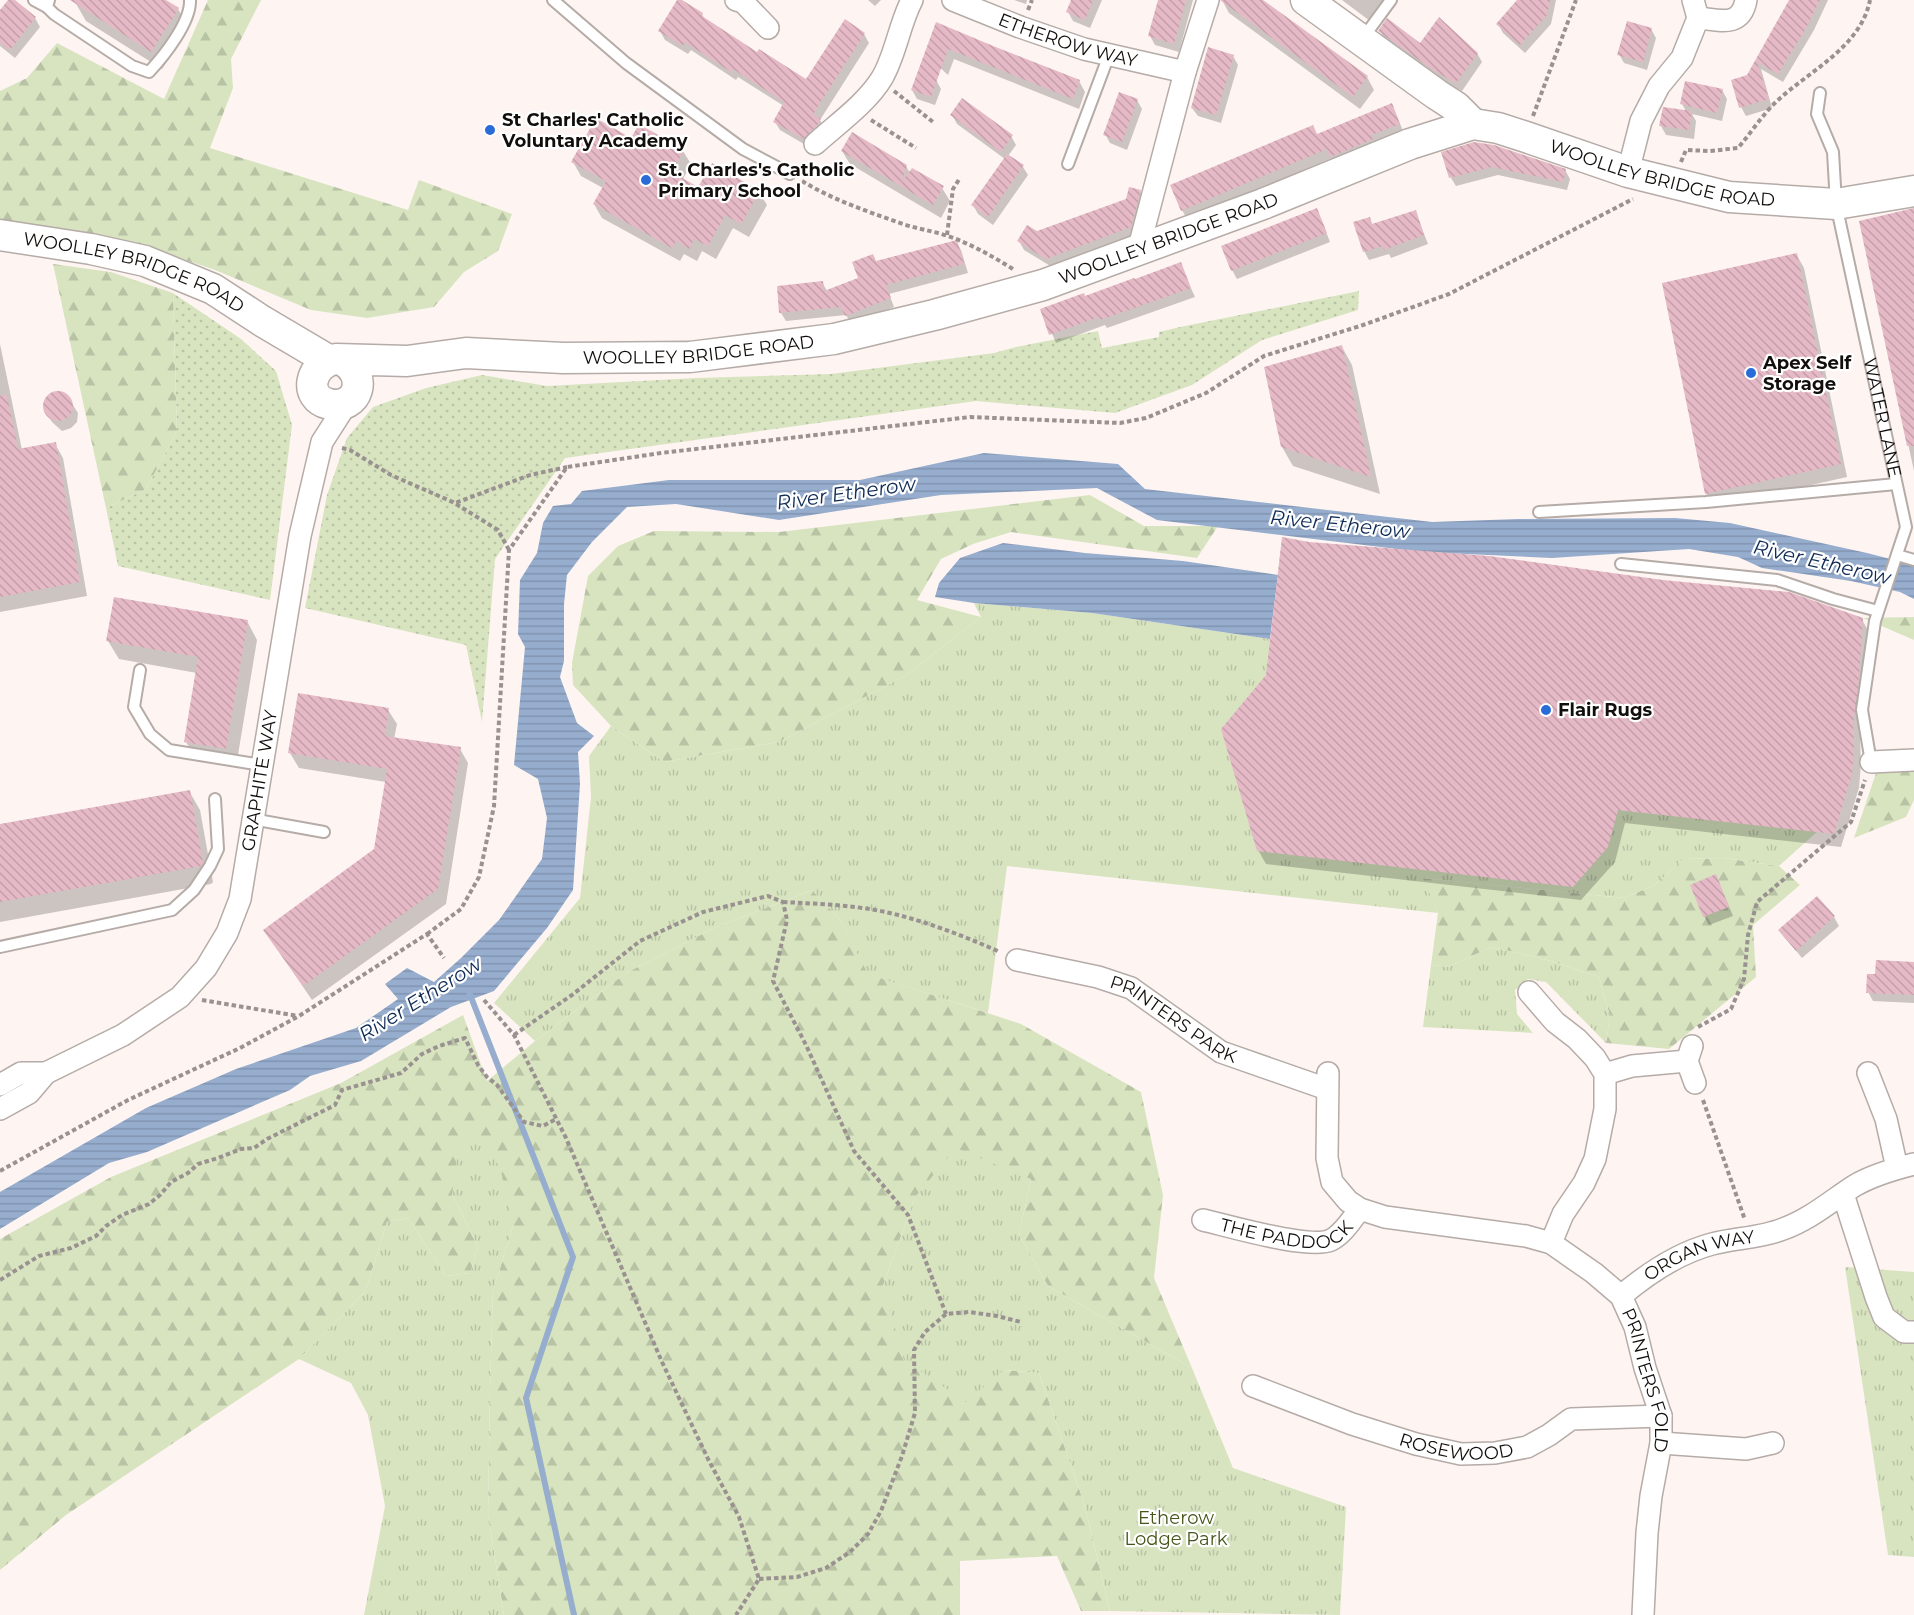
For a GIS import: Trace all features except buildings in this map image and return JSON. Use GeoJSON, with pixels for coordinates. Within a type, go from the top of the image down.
{"type":"FeatureCollection","features":[{"type":"Feature","properties":{"kind":"street"},"geometry":{"type":"LineString","coordinates":[[815,144],[854,109],[880,81],[912,0]]}},
{"type":"Feature","properties":{"kind":"street","name":"ETHEROW WAY"},"geometry":{"type":"LineString","coordinates":[[953,0],[1084,49],[1185,72]]}},
{"type":"Feature","properties":{"kind":"street"},"geometry":{"type":"LineString","coordinates":[[1138,251],[1185,72],[1208,0]]}},
{"type":"Feature","properties":{"kind":"street"},"geometry":{"type":"LineString","coordinates":[[1306,0],[1456,107],[1473,124]]}},
{"type":"Feature","properties":{"kind":"street"},"geometry":{"type":"LineString","coordinates":[[1628,172],[1641,121],[1659,86],[1682,58],[1696,9],[1732,20],[1740,15],[1746,0]]}},
{"type":"Feature","properties":{"kind":"street"},"geometry":{"type":"LineString","coordinates":[[741,1],[768,28]]}},
{"type":"Feature","properties":{"kind":"street","name":"WOOLLEY BRIDGE ROAD"},"geometry":{"type":"LineString","coordinates":[[0,235],[91,249],[145,261],[213,289],[262,321],[325,373],[466,353],[563,358],[690,357],[834,339],[1043,285],[1263,204],[1410,144],[1473,124],[1498,128],[1628,172],[1673,181],[1729,197],[1836,204],[1914,191]]}},
{"type":"Feature","properties":{"kind":"street","name":"WOOLLEY BRIDGE ROAD"},"geometry":{"type":"LineString","coordinates":[[352,396],[407,361]]}},
{"type":"Feature","properties":{"kind":"street"},"geometry":{"type":"LineString","coordinates":[[355,370],[359,381],[352,396],[339,405],[328,404],[325,373],[355,370]]}},
{"type":"Feature","properties":{"kind":"street"},"geometry":{"type":"LineString","coordinates":[[321,442],[325,373]]}},
{"type":"Feature","properties":{"kind":"street","name":"GRAPHITE WAY"},"geometry":{"type":"LineString","coordinates":[[46,1073],[123,1035],[180,997],[206,968],[227,933],[240,898],[300,536],[321,442],[352,396]]}},
{"type":"Feature","properties":{"kind":"street"},"geometry":{"type":"LineString","coordinates":[[1871,762],[1914,760]]}},
{"type":"Feature","properties":{"kind":"street","name":"PRINTERS PARK"},"geometry":{"type":"LineString","coordinates":[[1017,960],[1098,977],[1131,988],[1221,1052],[1327,1081],[1327,1158],[1332,1182],[1348,1202],[1360,1209],[1385,1217]]}},
{"type":"Feature","properties":{"kind":"street"},"geometry":{"type":"LineString","coordinates":[[1529,992],[1555,1022],[1577,1039],[1605,1074],[1605,1108],[1595,1159],[1584,1184],[1563,1215],[1551,1243]]}},
{"type":"Feature","properties":{"kind":"street"},"geometry":{"type":"LineString","coordinates":[[1605,1074],[1690,1053],[1697,1087]]}},
{"type":"Feature","properties":{"kind":"street"},"geometry":{"type":"LineString","coordinates":[[0,1085],[21,1073],[46,1073]]}},
{"type":"Feature","properties":{"kind":"street"},"geometry":{"type":"LineString","coordinates":[[0,1109],[29,1093],[46,1073]]}},
{"type":"Feature","properties":{"kind":"street"},"geometry":{"type":"LineString","coordinates":[[1868,1073],[1905,1166]]}},
{"type":"Feature","properties":{"kind":"street","name":"ORGAN WAY"},"geometry":{"type":"LineString","coordinates":[[1621,1296],[1646,1275],[1673,1260],[1710,1245],[1784,1229],[1856,1185],[1905,1166]]}},
{"type":"Feature","properties":{"kind":"street"},"geometry":{"type":"LineString","coordinates":[[1843,1194],[1884,1317],[1904,1332],[1914,1332]]}},
{"type":"Feature","properties":{"kind":"street","name":"THE PADDOCK"},"geometry":{"type":"LineString","coordinates":[[1203,1220],[1298,1241],[1319,1243],[1332,1239],[1346,1227],[1360,1209]]}},
{"type":"Feature","properties":{"kind":"street","name":"PRINTERS FOLD"},"geometry":{"type":"LineString","coordinates":[[1385,1217],[1526,1236],[1551,1243],[1586,1267],[1621,1296],[1635,1327],[1645,1368],[1661,1416],[1661,1443],[1647,1533],[1643,1615]]}},
{"type":"Feature","properties":{"kind":"street","name":"ROSEWOOD"},"geometry":{"type":"LineString","coordinates":[[1253,1386],[1352,1424],[1416,1444],[1461,1454],[1495,1453],[1527,1447],[1571,1419],[1661,1416]]}},
{"type":"Feature","properties":{"kind":"street"},"geometry":{"type":"LineString","coordinates":[[1661,1443],[1746,1449],[1773,1443]]}},
{"type":"Feature","properties":{"kind":"lane"},"geometry":{"type":"LineString","coordinates":[[34,0],[48,3],[54,14],[132,66],[149,72],[186,22],[190,12],[190,0]]}},
{"type":"Feature","properties":{"kind":"lane"},"geometry":{"type":"LineString","coordinates":[[553,0],[626,63],[743,150],[790,174]]}},
{"type":"Feature","properties":{"kind":"lane"},"geometry":{"type":"LineString","coordinates":[[1361,41],[1391,0]]}},
{"type":"Feature","properties":{"kind":"lane"},"geometry":{"type":"LineString","coordinates":[[1068,164],[1109,55]]}},
{"type":"Feature","properties":{"kind":"lane","name":"WATER LANE"},"geometry":{"type":"LineString","coordinates":[[1820,93],[1817,114],[1833,152],[1836,204],[1906,527],[1879,610],[1862,710],[1871,762]]}},
{"type":"Feature","properties":{"kind":"lane"},"geometry":{"type":"LineString","coordinates":[[1539,512],[1706,502],[1896,484]]}},
{"type":"Feature","properties":{"kind":"lane"},"geometry":{"type":"LineString","coordinates":[[1896,555],[1914,560]]}},
{"type":"Feature","properties":{"kind":"lane"},"geometry":{"type":"LineString","coordinates":[[1621,564],[1777,580],[1833,599],[1879,610]]}},
{"type":"Feature","properties":{"kind":"lane"},"geometry":{"type":"LineString","coordinates":[[140,670],[134,707],[150,734],[169,750],[261,765]]}},
{"type":"Feature","properties":{"kind":"lane"},"geometry":{"type":"LineString","coordinates":[[0,947],[172,910],[194,890],[218,849],[215,799]]}},
{"type":"Feature","properties":{"kind":"lane"},"geometry":{"type":"LineString","coordinates":[[252,819],[324,831]]}},
{"type":"Feature","properties":{"kind":"path"},"geometry":{"type":"LineString","coordinates":[[1526,137],[1576,0]]}},
{"type":"Feature","properties":{"kind":"path"},"geometry":{"type":"LineString","coordinates":[[455,503],[530,475],[661,453],[970,417],[1120,423],[1146,418],[1206,393],[1264,356],[1363,325],[1449,294],[1616,207],[1673,181],[1686,150],[1710,151],[1738,148],[1776,102],[1850,40],[1868,10],[1870,0]]}},
{"type":"Feature","properties":{"kind":"path"},"geometry":{"type":"LineString","coordinates":[[880,81],[933,123]]}},
{"type":"Feature","properties":{"kind":"path"},"geometry":{"type":"LineString","coordinates":[[854,109],[916,148]]}},
{"type":"Feature","properties":{"kind":"path"},"geometry":{"type":"LineString","coordinates":[[790,174],[820,192],[852,205],[904,225],[947,236],[983,250],[1043,285]]}},
{"type":"Feature","properties":{"kind":"path"},"geometry":{"type":"LineString","coordinates":[[947,236],[953,189],[960,178]]}},
{"type":"Feature","properties":{"kind":"path"},"geometry":{"type":"LineString","coordinates":[[321,442],[350,450],[391,475],[455,503],[498,530],[509,550]]}},
{"type":"Feature","properties":{"kind":"path"},"geometry":{"type":"LineString","coordinates":[[0,1171],[128,1100],[240,1048],[299,1016],[427,934],[461,909],[479,877],[494,806],[509,550],[567,467]]}},
{"type":"Feature","properties":{"kind":"path"},"geometry":{"type":"LineString","coordinates":[[1690,1053],[1690,1032],[1731,1009],[1744,979],[1748,935],[1756,902],[1851,822],[1871,762]]}},
{"type":"Feature","properties":{"kind":"path"},"geometry":{"type":"LineString","coordinates":[[514,1035],[572,995],[640,941],[703,912],[768,896],[783,902],[850,906],[894,914],[960,935],[1017,960]]}},
{"type":"Feature","properties":{"kind":"path"},"geometry":{"type":"LineString","coordinates":[[783,902],[787,920],[773,981],[806,1045],[854,1152],[908,1215],[946,1314]]}},
{"type":"Feature","properties":{"kind":"path"},"geometry":{"type":"LineString","coordinates":[[427,934],[444,958]]}},
{"type":"Feature","properties":{"kind":"path"},"geometry":{"type":"LineString","coordinates":[[180,997],[299,1016]]}},
{"type":"Feature","properties":{"kind":"path"},"geometry":{"type":"LineString","coordinates":[[484,1000],[514,1035],[556,1119],[662,1362],[708,1459],[739,1517],[759,1579]]}},
{"type":"Feature","properties":{"kind":"path"},"geometry":{"type":"LineString","coordinates":[[0,1280],[39,1256],[71,1248],[96,1236],[122,1215],[149,1204],[171,1182],[188,1173],[198,1164],[241,1149],[254,1148],[267,1139],[335,1105],[342,1090],[401,1073],[422,1054],[465,1038],[478,1065],[497,1085],[524,1122],[543,1126],[556,1119]]}},
{"type":"Feature","properties":{"kind":"path"},"geometry":{"type":"LineString","coordinates":[[1697,1087],[1712,1122],[1751,1237]]}},
{"type":"Feature","properties":{"kind":"path"},"geometry":{"type":"LineString","coordinates":[[759,1579],[797,1577],[826,1568],[850,1552],[868,1534],[881,1511],[902,1456],[915,1413],[914,1350],[925,1332],[946,1314],[969,1312],[1021,1322]]}},
{"type":"Feature","properties":{"kind":"path"},"geometry":{"type":"LineString","coordinates":[[736,1615],[759,1579]]}},
{"type":"Feature","properties":{"kind":"green space"},"geometry":{"type":"Polygon","coordinates":[[[208,0],[261,0],[231,59],[233,88],[210,148],[408,210],[419,180],[512,214],[498,251],[464,272],[434,307],[367,318],[311,310],[215,270],[138,244],[0,230],[0,91],[27,78],[57,43],[164,99],[208,0]]]}},
{"type":"Feature","properties":{"kind":"green space"},"geometry":{"type":"Polygon","coordinates":[[[53,264],[111,272],[173,293],[177,431],[146,489],[106,508],[53,264]]]}},
{"type":"Feature","properties":{"kind":"green space"},"geometry":{"type":"Polygon","coordinates":[[[1359,291],[1358,310],[1262,340],[1192,385],[1115,413],[976,401],[565,458],[495,559],[482,722],[466,645],[305,608],[327,495],[347,438],[373,407],[426,388],[482,375],[547,386],[831,374],[994,353],[1098,331],[1102,348],[1159,337],[1159,332],[1180,327],[1359,291]]]}},
{"type":"Feature","properties":{"kind":"green space"},"geometry":{"type":"Polygon","coordinates":[[[173,293],[241,339],[276,371],[292,425],[270,600],[118,566],[106,508],[146,489],[177,431],[173,293]]]}},
{"type":"Feature","properties":{"kind":"green space"},"geometry":{"type":"Polygon","coordinates":[[[1090,495],[1144,526],[1218,526],[1197,558],[1011,532],[973,544],[941,559],[917,600],[981,617],[905,676],[779,742],[664,762],[611,726],[573,685],[572,663],[588,576],[618,546],[654,531],[779,532],[1090,495]]]}},
{"type":"Feature","properties":{"kind":"green space"},"geometry":{"type":"Polygon","coordinates":[[[974,603],[1092,613],[1270,639],[1295,646],[1618,810],[1818,831],[1779,866],[1724,858],[1683,859],[1655,885],[1624,898],[1423,878],[1438,913],[1007,866],[988,1013],[868,974],[839,918],[812,890],[714,928],[626,973],[535,1041],[494,1003],[580,898],[591,797],[589,756],[611,726],[664,762],[779,742],[905,676],[981,617],[974,603]]]}},
{"type":"Feature","properties":{"kind":"green space"},"geometry":{"type":"Polygon","coordinates":[[[1914,617],[1914,640],[1863,618],[1914,617]]]}},
{"type":"Feature","properties":{"kind":"green space"},"geometry":{"type":"Polygon","coordinates":[[[1907,749],[1914,749],[1914,800],[1906,817],[1854,838],[1876,773],[1907,749]]]}},
{"type":"Feature","properties":{"kind":"green space"},"geometry":{"type":"Polygon","coordinates":[[[1724,858],[1779,866],[1800,885],[1753,925],[1756,977],[1669,1049],[1606,1043],[1610,1016],[1599,977],[1551,961],[1492,947],[1448,967],[1431,965],[1438,913],[1422,878],[1624,898],[1655,885],[1683,859],[1724,858]]]}},
{"type":"Feature","properties":{"kind":"green space"},"geometry":{"type":"Polygon","coordinates":[[[812,890],[839,918],[869,974],[1021,1024],[1141,1092],[1163,1195],[1154,1278],[1192,1368],[1048,1286],[1019,1235],[1031,1179],[915,1197],[883,1286],[1004,1370],[1039,1373],[1084,1503],[1110,1611],[1081,1611],[1057,1556],[960,1561],[960,1615],[504,1615],[488,1514],[490,1388],[493,1291],[513,1226],[452,1194],[478,1247],[470,1273],[446,1276],[408,1218],[387,1222],[365,1292],[299,1359],[66,1515],[0,1570],[0,1239],[111,1177],[341,1083],[463,1015],[487,1081],[535,1041],[626,973],[714,928],[812,890]]]}},
{"type":"Feature","properties":{"kind":"green space"},"geometry":{"type":"Polygon","coordinates":[[[1492,947],[1551,961],[1599,977],[1610,1016],[1606,1043],[1546,982],[1528,979],[1515,990],[1517,1014],[1533,1033],[1423,1027],[1431,965],[1448,967],[1492,947]]]}},
{"type":"Feature","properties":{"kind":"green space"},"geometry":{"type":"Polygon","coordinates":[[[469,1123],[500,1167],[513,1226],[493,1291],[490,1388],[488,1514],[504,1615],[364,1615],[385,1506],[368,1415],[351,1383],[299,1359],[365,1292],[387,1222],[408,1218],[446,1276],[470,1273],[478,1247],[452,1194],[458,1150],[469,1123]]]}},
{"type":"Feature","properties":{"kind":"green space","name":"Etherow Lodge Park"},"geometry":{"type":"Polygon","coordinates":[[[956,1148],[1031,1179],[1019,1235],[1048,1286],[1192,1368],[1233,1468],[1346,1507],[1340,1615],[1110,1611],[1084,1503],[1039,1373],[1004,1370],[966,1402],[904,1360],[883,1286],[915,1197],[956,1148]]]}},
{"type":"Feature","properties":{"kind":"green space"},"geometry":{"type":"Polygon","coordinates":[[[1845,1267],[1914,1272],[1914,1557],[1888,1555],[1845,1267]]]}},
{"type":"Feature","properties":{"kind":"water","name":"River Etherow"},"geometry":{"type":"Polygon","coordinates":[[[984,453],[1118,464],[1145,489],[1432,522],[1675,518],[1730,523],[1914,565],[1914,599],[1900,592],[1851,581],[1762,568],[1738,557],[1689,549],[1552,558],[1422,552],[1157,520],[1097,488],[941,495],[779,520],[676,504],[627,507],[592,542],[567,575],[564,604],[564,661],[560,677],[577,723],[594,736],[578,752],[580,784],[573,890],[547,928],[494,991],[451,1007],[361,1061],[310,1076],[290,1090],[147,1152],[109,1163],[0,1229],[0,1192],[146,1108],[236,1069],[356,1028],[398,999],[385,984],[407,968],[434,982],[499,920],[542,859],[547,818],[538,779],[514,765],[525,647],[518,634],[520,580],[537,553],[543,523],[553,506],[571,504],[582,491],[669,480],[860,480],[984,453]]]}},
{"type":"Feature","properties":{"kind":"water"},"geometry":{"type":"Polygon","coordinates":[[[1003,543],[1183,561],[1278,575],[1270,639],[1092,613],[974,603],[935,597],[939,583],[960,558],[1003,543]]]}},
{"type":"Feature","properties":{"kind":"waterway","name":"River Etherow"},"geometry":{"type":"LineString","coordinates":[[469,992],[573,1257],[526,1398],[574,1615]]}},
{"type":"Feature","properties":{"kind":"place","name":"St Charles' Catholic Voluntary Academy"},"geometry":{"type":"Point","coordinates":[490,130]}},
{"type":"Feature","properties":{"kind":"place","name":"St. Charles's Catholic Primary School"},"geometry":{"type":"Point","coordinates":[646,180]}},
{"type":"Feature","properties":{"kind":"place","name":"Apex Self Storage"},"geometry":{"type":"Point","coordinates":[1751,373]}},
{"type":"Feature","properties":{"kind":"place","name":"Flair Rugs"},"geometry":{"type":"Point","coordinates":[1546,710]}}]}
